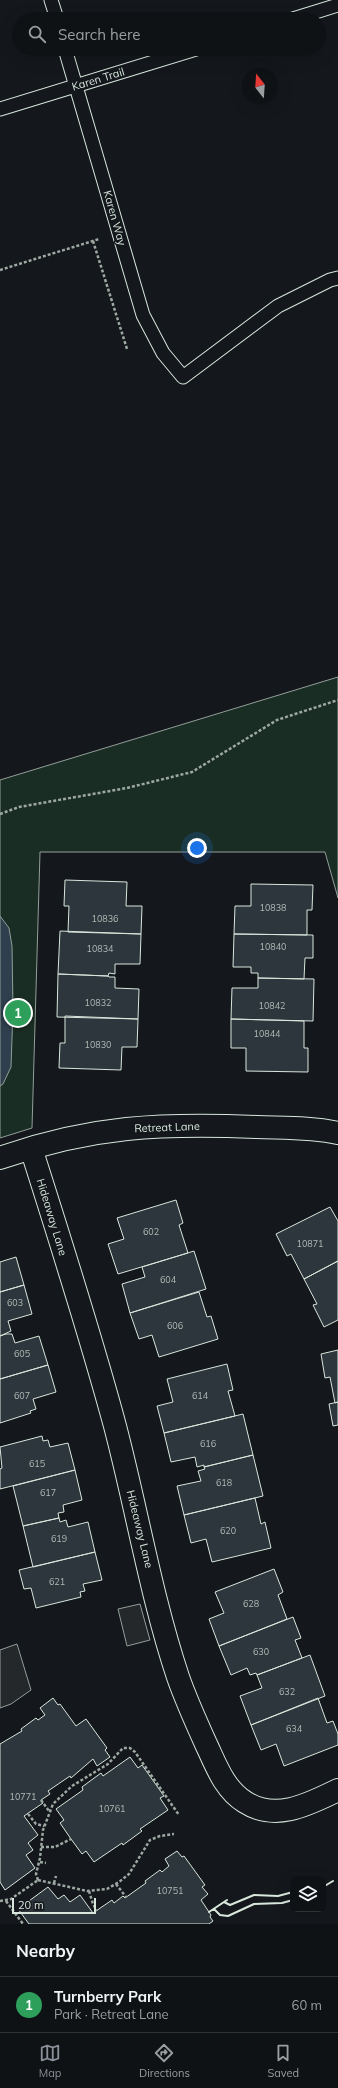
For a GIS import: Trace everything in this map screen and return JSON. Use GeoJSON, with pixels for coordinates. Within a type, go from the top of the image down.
{"type":"FeatureCollection","features":[{"type":"Feature","properties":{"kind":"street","name":"Retreat Lane"},"geometry":{"type":"LineString","coordinates":[[0,1158],[82,1135],[146,1126],[316,1129],[338,1133]]}},
{"type":"Feature","properties":{"kind":"street","name":"Hideaway Lane"},"geometry":{"type":"LineString","coordinates":[[32,1148],[115,1426],[170,1651],[194,1716],[221,1777],[230,1790],[245,1803],[257,1809],[271,1811],[293,1810],[338,1790]]}},
{"type":"Feature","properties":{"kind":"lane"},"geometry":{"type":"LineString","coordinates":[[51,0],[55,12]]}},
{"type":"Feature","properties":{"kind":"lane"},"geometry":{"type":"LineString","coordinates":[[316,12],[338,5]]}},
{"type":"Feature","properties":{"kind":"lane","name":"Karen Way"},"geometry":{"type":"LineString","coordinates":[[67,56],[143,315],[163,354],[183,377],[278,306],[330,280],[338,278]]}},
{"type":"Feature","properties":{"kind":"lane","name":"Karen Trail"},"geometry":{"type":"LineString","coordinates":[[0,109],[173,56]]}},
{"type":"Feature","properties":{"kind":"path"},"geometry":{"type":"LineString","coordinates":[[0,270],[101,239]]}},
{"type":"Feature","properties":{"kind":"path"},"geometry":{"type":"LineString","coordinates":[[93,241],[127,349]]}},
{"type":"Feature","properties":{"kind":"path"},"geometry":{"type":"LineString","coordinates":[[0,814],[19,807],[128,788],[192,772],[277,720],[338,700]]}},
{"type":"Feature","properties":{"kind":"path"},"geometry":{"type":"LineString","coordinates":[[38,1880],[36,1874],[40,1862],[44,1826],[52,1804],[64,1793],[108,1764],[118,1750],[125,1747],[130,1748],[135,1752],[180,1815]]}},
{"type":"Feature","properties":{"kind":"path"},"geometry":{"type":"LineString","coordinates":[[42,1800],[49,1811]]}},
{"type":"Feature","properties":{"kind":"path"},"geometry":{"type":"LineString","coordinates":[[28,1814],[36,1824],[44,1826]]}},
{"type":"Feature","properties":{"kind":"path"},"geometry":{"type":"LineString","coordinates":[[0,1901],[15,1897],[38,1880],[89,1891],[103,1890],[116,1884],[133,1869],[150,1840],[160,1836],[174,1834]]}},
{"type":"Feature","properties":{"kind":"path"},"geometry":{"type":"LineString","coordinates":[[41,1847],[54,1847],[71,1839]]}},
{"type":"Feature","properties":{"kind":"path"},"geometry":{"type":"LineString","coordinates":[[40,1862],[46,1863]]}},
{"type":"Feature","properties":{"kind":"path"},"geometry":{"type":"LineString","coordinates":[[54,1883],[56,1876]]}},
{"type":"Feature","properties":{"kind":"path"},"geometry":{"type":"LineString","coordinates":[[116,1884],[126,1897]]}},
{"type":"Feature","properties":{"kind":"path"},"geometry":{"type":"LineString","coordinates":[[89,1891],[93,1904],[97,1910]]}},
{"type":"Feature","properties":{"kind":"path"},"geometry":{"type":"LineString","coordinates":[[6,1900],[23,1924]]}},
{"type":"Feature","properties":{"kind":"green space"},"geometry":{"type":"Polygon","coordinates":[[[338,677],[338,898],[325,852],[40,852],[32,1128],[0,1138],[0,780],[338,677]]]}},
{"type":"Feature","properties":{"kind":"shaded area"},"geometry":{"type":"Polygon","coordinates":[[[140,1604],[150,1640],[127,1646],[118,1609],[140,1604]]]}},
{"type":"Feature","properties":{"kind":"shaded area"},"geometry":{"type":"Polygon","coordinates":[[[17,1644],[31,1690],[11,1704],[0,1708],[0,1650],[17,1644]]]}},
{"type":"Feature","properties":{"kind":"water"},"geometry":{"type":"Polygon","coordinates":[[[0,916],[9,928],[12,946],[13,1009],[11,1067],[3,1084],[0,1086],[0,916]]]}},
{"type":"Feature","properties":{"kind":"building"},"geometry":{"type":"Polygon","coordinates":[[[65,880],[127,882],[126,906],[142,906],[141,934],[68,932],[69,906],[64,906],[65,880]]]}},
{"type":"Feature","properties":{"kind":"building"},"geometry":{"type":"Polygon","coordinates":[[[251,884],[313,885],[312,910],[307,910],[307,935],[234,934],[235,906],[251,906],[251,884]]]}},
{"type":"Feature","properties":{"kind":"building"},"geometry":{"type":"Polygon","coordinates":[[[60,931],[141,934],[140,964],[115,964],[115,974],[109,973],[108,976],[58,974],[60,931]]]}},
{"type":"Feature","properties":{"kind":"building"},"geometry":{"type":"Polygon","coordinates":[[[234,934],[313,935],[313,958],[305,958],[304,979],[258,978],[258,973],[251,973],[251,967],[233,967],[234,934]]]}},
{"type":"Feature","properties":{"kind":"building"},"geometry":{"type":"Polygon","coordinates":[[[58,974],[115,977],[115,988],[139,989],[138,1019],[57,1017],[58,974]]]}},
{"type":"Feature","properties":{"kind":"building"},"geometry":{"type":"Polygon","coordinates":[[[258,978],[314,979],[313,1021],[231,1019],[232,988],[258,988],[258,978]]]}},
{"type":"Feature","properties":{"kind":"building"},"geometry":{"type":"Polygon","coordinates":[[[65,1016],[138,1019],[137,1047],[122,1047],[121,1070],[59,1068],[60,1043],[65,1043],[65,1016]]]}},
{"type":"Feature","properties":{"kind":"building"},"geometry":{"type":"Polygon","coordinates":[[[231,1019],[304,1021],[304,1048],[308,1048],[308,1072],[246,1071],[246,1048],[231,1048],[231,1019]]]}},
{"type":"Feature","properties":{"kind":"building"},"geometry":{"type":"Polygon","coordinates":[[[176,1200],[183,1223],[179,1225],[188,1253],[118,1274],[108,1244],[124,1239],[117,1218],[176,1200]]]}},
{"type":"Feature","properties":{"kind":"building"},"geometry":{"type":"Polygon","coordinates":[[[330,1207],[338,1221],[338,1261],[304,1279],[291,1254],[287,1256],[276,1234],[330,1207]]]}},
{"type":"Feature","properties":{"kind":"building"},"geometry":{"type":"Polygon","coordinates":[[[194,1251],[206,1289],[130,1313],[122,1284],[145,1277],[142,1267],[194,1251]]]}},
{"type":"Feature","properties":{"kind":"building"},"geometry":{"type":"Polygon","coordinates":[[[16,1257],[24,1285],[0,1292],[0,1262],[16,1257]]]}},
{"type":"Feature","properties":{"kind":"building"},"geometry":{"type":"Polygon","coordinates":[[[338,1261],[338,1320],[324,1327],[313,1305],[317,1304],[304,1279],[338,1261]]]}},
{"type":"Feature","properties":{"kind":"building"},"geometry":{"type":"Polygon","coordinates":[[[24,1285],[32,1314],[8,1321],[11,1331],[0,1336],[0,1292],[24,1285]]]}},
{"type":"Feature","properties":{"kind":"building"},"geometry":{"type":"Polygon","coordinates":[[[199,1292],[207,1317],[211,1316],[218,1339],[159,1357],[152,1335],[139,1339],[130,1313],[199,1292]]]}},
{"type":"Feature","properties":{"kind":"building"},"geometry":{"type":"Polygon","coordinates":[[[12,1334],[15,1343],[39,1336],[48,1365],[0,1379],[0,1336],[12,1334]]]}},
{"type":"Feature","properties":{"kind":"building"},"geometry":{"type":"Polygon","coordinates":[[[338,1350],[338,1402],[335,1403],[330,1377],[325,1378],[321,1354],[338,1350]]]}},
{"type":"Feature","properties":{"kind":"building"},"geometry":{"type":"Polygon","coordinates":[[[227,1364],[233,1390],[228,1391],[235,1416],[164,1433],[157,1406],[173,1402],[167,1379],[227,1364]]]}},
{"type":"Feature","properties":{"kind":"building"},"geometry":{"type":"Polygon","coordinates":[[[48,1365],[56,1392],[33,1399],[36,1409],[30,1411],[31,1413],[0,1423],[0,1379],[48,1365]]]}},
{"type":"Feature","properties":{"kind":"building"},"geometry":{"type":"Polygon","coordinates":[[[338,1402],[338,1425],[333,1426],[329,1404],[338,1402]]]}},
{"type":"Feature","properties":{"kind":"building"},"geometry":{"type":"Polygon","coordinates":[[[243,1414],[253,1455],[204,1467],[204,1465],[197,1467],[195,1457],[171,1462],[164,1433],[243,1414]]]}},
{"type":"Feature","properties":{"kind":"building"},"geometry":{"type":"Polygon","coordinates":[[[42,1436],[43,1441],[48,1440],[50,1447],[68,1443],[75,1470],[0,1489],[0,1469],[2,1468],[0,1447],[42,1436]]]}},
{"type":"Feature","properties":{"kind":"building"},"geometry":{"type":"Polygon","coordinates":[[[253,1455],[263,1496],[184,1515],[177,1486],[201,1481],[198,1471],[205,1469],[204,1467],[253,1455]]]}},
{"type":"Feature","properties":{"kind":"building"},"geometry":{"type":"Polygon","coordinates":[[[75,1470],[82,1500],[63,1505],[64,1512],[58,1513],[59,1518],[23,1526],[13,1486],[75,1470]]]}},
{"type":"Feature","properties":{"kind":"building"},"geometry":{"type":"Polygon","coordinates":[[[255,1498],[261,1524],[265,1522],[271,1548],[212,1562],[206,1539],[191,1543],[184,1515],[255,1498]]]}},
{"type":"Feature","properties":{"kind":"building"},"geometry":{"type":"Polygon","coordinates":[[[59,1518],[60,1522],[66,1520],[68,1527],[88,1522],[95,1552],[33,1567],[23,1526],[59,1518]]]}},
{"type":"Feature","properties":{"kind":"building"},"geometry":{"type":"Polygon","coordinates":[[[95,1552],[102,1580],[83,1584],[85,1591],[80,1592],[81,1597],[36,1608],[31,1588],[24,1589],[19,1570],[95,1552]]]}},
{"type":"Feature","properties":{"kind":"building"},"geometry":{"type":"Polygon","coordinates":[[[274,1569],[283,1592],[278,1595],[287,1619],[219,1646],[209,1619],[224,1613],[215,1592],[274,1569]]]}},
{"type":"Feature","properties":{"kind":"building"},"geometry":{"type":"Polygon","coordinates":[[[293,1617],[301,1638],[295,1640],[302,1658],[257,1675],[256,1673],[250,1675],[247,1668],[231,1675],[219,1646],[293,1617]]]}},
{"type":"Feature","properties":{"kind":"building"},"geometry":{"type":"Polygon","coordinates":[[[310,1655],[325,1696],[251,1725],[240,1696],[262,1688],[257,1675],[310,1655]]]}},
{"type":"Feature","properties":{"kind":"building"},"geometry":{"type":"Polygon","coordinates":[[[53,1698],[58,1705],[60,1704],[76,1726],[86,1719],[107,1748],[105,1750],[110,1757],[97,1766],[93,1759],[71,1778],[70,1776],[48,1791],[50,1794],[41,1800],[43,1803],[24,1816],[38,1835],[28,1843],[33,1850],[26,1855],[35,1868],[5,1890],[0,1882],[0,1744],[22,1731],[21,1729],[36,1718],[38,1720],[45,1715],[40,1708],[53,1698]]]}},
{"type":"Feature","properties":{"kind":"building"},"geometry":{"type":"Polygon","coordinates":[[[318,1698],[327,1723],[333,1721],[338,1734],[338,1745],[284,1766],[276,1744],[261,1750],[251,1725],[318,1698]]]}},
{"type":"Feature","properties":{"kind":"building"},"geometry":{"type":"Polygon","coordinates":[[[130,1757],[138,1768],[142,1765],[164,1796],[160,1798],[168,1810],[140,1829],[142,1831],[123,1845],[122,1843],[94,1862],[86,1851],[82,1854],[71,1839],[60,1823],[64,1820],[56,1809],[83,1790],[82,1787],[101,1773],[103,1776],[130,1757]]]}},
{"type":"Feature","properties":{"kind":"building"},"geometry":{"type":"Polygon","coordinates":[[[177,1851],[182,1857],[184,1856],[205,1885],[202,1887],[208,1894],[201,1900],[211,1915],[210,1917],[213,1921],[209,1924],[29,1924],[18,1909],[48,1887],[58,1899],[64,1895],[70,1902],[80,1895],[93,1913],[112,1900],[114,1903],[123,1896],[125,1898],[146,1883],[145,1881],[160,1870],[162,1872],[169,1866],[165,1859],[177,1851]]]}},
{"type":"Feature","properties":{"kind":"wall"},"geometry":{"type":"LineString","coordinates":[[326,1885],[333,1881]]}},
{"type":"Feature","properties":{"kind":"wall"},"geometry":{"type":"LineString","coordinates":[[224,1902],[230,1905],[254,1895],[278,1896],[290,1893]]}},
{"type":"Feature","properties":{"kind":"wall"},"geometry":{"type":"LineString","coordinates":[[209,1912],[227,1900]]}},
{"type":"Feature","properties":{"kind":"wall"},"geometry":{"type":"LineString","coordinates":[[214,1909],[220,1915],[228,1916],[254,1904],[282,1903],[290,1901]]}},
{"type":"Feature","properties":{"kind":"place","name":"Turnberry Park"},"geometry":{"type":"Point","coordinates":[18,1013]}}]}
